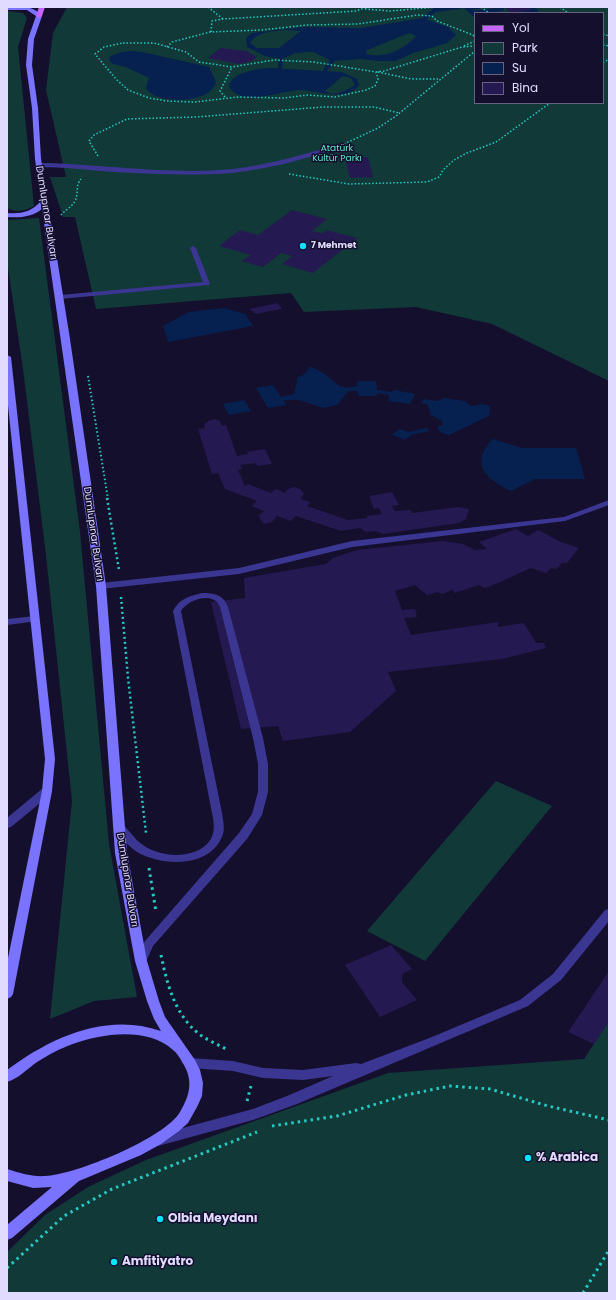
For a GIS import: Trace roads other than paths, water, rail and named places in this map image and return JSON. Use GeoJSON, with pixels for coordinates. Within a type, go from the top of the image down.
{"type":"FeatureCollection","features":[{"type":"Feature","properties":{"kind":"main road"},"geometry":{"type":"LineString","coordinates":[[7,8],[25,8],[36,12],[39,16],[42,7]]}},
{"type":"Feature","properties":{"kind":"main road","name":"Dumlupınar Bulvarı"},"geometry":{"type":"LineString","coordinates":[[39,16],[31,39],[29,65],[35,108],[38,166],[60,297],[100,586],[121,852],[141,961],[153,1002],[160,1019],[190,1063],[197,1080],[197,1091],[194,1102],[182,1120],[154,1141],[75,1178]]}},
{"type":"Feature","properties":{"kind":"main road"},"geometry":{"type":"LineString","coordinates":[[7,215],[16,216],[30,214],[39,209],[43,203]]}},
{"type":"Feature","properties":{"kind":"main road"},"geometry":{"type":"LineString","coordinates":[[7,357],[50,759],[47,791],[7,994]]}},
{"type":"Feature","properties":{"kind":"main road"},"geometry":{"type":"LineString","coordinates":[[7,1077],[55,1044],[76,1036],[115,1029],[132,1029],[164,1038],[178,1046]]}},
{"type":"Feature","properties":{"kind":"main road"},"geometry":{"type":"LineString","coordinates":[[7,1176],[15,1179],[43,1183],[75,1178]]}},
{"type":"Feature","properties":{"kind":"main road"},"geometry":{"type":"LineString","coordinates":[[7,1234],[46,1200],[75,1178]]}},
{"type":"Feature","properties":{"kind":"street"},"geometry":{"type":"LineString","coordinates":[[7,824],[47,791]]}},
{"type":"Feature","properties":{"kind":"street"},"geometry":{"type":"LineString","coordinates":[[154,1141],[244,1117],[292,1100],[524,1003],[557,977],[609,913]]}},
{"type":"Feature","properties":{"kind":"street"},"geometry":{"type":"LineString","coordinates":[[190,1063],[233,1066],[253,1070],[303,1075],[368,1067]]}},
{"type":"Feature","properties":{"kind":"lane"},"geometry":{"type":"LineString","coordinates":[[38,166],[56,165],[113,170],[170,172],[246,170],[284,163],[334,148]]}},
{"type":"Feature","properties":{"kind":"lane"},"geometry":{"type":"LineString","coordinates":[[60,297],[207,284],[193,248]]}},
{"type":"Feature","properties":{"kind":"lane"},"geometry":{"type":"LineString","coordinates":[[100,586],[239,571],[352,544],[565,519],[609,502]]}},
{"type":"Feature","properties":{"kind":"lane"},"geometry":{"type":"LineString","coordinates":[[119,828],[129,840],[143,850],[168,857],[181,858],[194,856],[208,849],[218,835],[219,829],[217,813],[177,611],[182,603],[189,599],[207,596],[216,597],[220,599],[224,607],[258,738],[263,764],[263,792],[257,814],[243,836],[158,932],[149,944],[141,961]]}},
{"type":"Feature","properties":{"kind":"lane"},"geometry":{"type":"LineString","coordinates":[[7,622],[35,619]]}},
{"type":"Feature","properties":{"kind":"water"},"geometry":{"type":"Polygon","coordinates":[[[423,18],[448,27],[456,35],[447,43],[413,53],[396,61],[361,59],[332,61],[313,52],[296,53],[284,58],[275,58],[265,56],[247,47],[246,38],[252,33],[305,27],[361,28],[423,18]],[[285,30],[261,34],[250,43],[257,48],[279,48],[301,31],[285,30]],[[409,33],[367,50],[366,54],[387,54],[400,49],[416,36],[409,33]]]}},
{"type":"Feature","properties":{"kind":"water"},"geometry":{"type":"Polygon","coordinates":[[[132,51],[209,67],[216,82],[209,92],[195,98],[176,100],[158,97],[146,88],[149,78],[126,67],[113,64],[109,60],[110,56],[122,52],[132,51]]]}},
{"type":"Feature","properties":{"kind":"water"},"geometry":{"type":"Polygon","coordinates":[[[269,68],[341,72],[357,79],[359,85],[347,93],[339,94],[331,94],[300,90],[262,97],[242,96],[235,93],[229,86],[231,81],[240,74],[252,70],[269,68]],[[343,76],[325,91],[333,94],[345,91],[355,85],[351,78],[343,76]]]}},
{"type":"Feature","properties":{"kind":"water"},"geometry":{"type":"Polygon","coordinates":[[[225,308],[245,314],[253,326],[168,342],[163,326],[189,312],[225,308]]]}},
{"type":"Feature","properties":{"kind":"water"},"geometry":{"type":"Polygon","coordinates":[[[312,367],[343,387],[357,386],[357,381],[376,381],[377,390],[392,392],[394,390],[415,394],[410,404],[388,401],[389,395],[377,393],[377,396],[359,396],[357,391],[349,391],[337,405],[323,408],[299,400],[284,400],[286,405],[268,408],[256,388],[273,385],[281,397],[294,394],[298,377],[302,376],[308,370],[307,368],[312,367]]]}},
{"type":"Feature","properties":{"kind":"water"},"geometry":{"type":"Polygon","coordinates":[[[445,398],[465,401],[471,406],[482,404],[490,406],[489,416],[449,435],[440,432],[437,427],[443,425],[442,421],[431,415],[427,404],[421,403],[424,399],[437,401],[445,398]]]}},
{"type":"Feature","properties":{"kind":"water"},"geometry":{"type":"Polygon","coordinates":[[[244,400],[251,411],[229,415],[223,404],[244,400]]]}},
{"type":"Feature","properties":{"kind":"water"},"geometry":{"type":"Polygon","coordinates":[[[427,428],[429,431],[412,435],[404,440],[392,434],[400,429],[408,432],[427,428]]]}},
{"type":"Feature","properties":{"kind":"water"},"geometry":{"type":"Polygon","coordinates":[[[493,439],[522,448],[576,448],[585,479],[535,479],[511,491],[502,487],[488,476],[481,463],[482,456],[486,448],[493,439]]]}},
{"type":"Feature","properties":{"kind":"waterway"},"geometry":{"type":"LineString","coordinates":[[425,18],[435,10],[460,7]]}},
{"type":"Feature","properties":{"kind":"waterway"},"geometry":{"type":"LineString","coordinates":[[466,7],[474,14]]}},
{"type":"Feature","properties":{"kind":"waterway"},"geometry":{"type":"LineString","coordinates":[[468,8],[479,7]]}},
{"type":"Feature","properties":{"kind":"waterway"},"geometry":{"type":"LineString","coordinates":[[530,12],[536,11],[531,7]]}},
{"type":"Feature","properties":{"kind":"waterway"},"geometry":{"type":"LineString","coordinates":[[480,12],[502,9]]}},
{"type":"Feature","properties":{"kind":"waterway"},"geometry":{"type":"LineString","coordinates":[[280,68],[281,58]]}},
{"type":"Feature","properties":{"kind":"waterway"},"geometry":{"type":"LineString","coordinates":[[325,70],[332,61]]}},
{"type":"Feature","properties":{"kind":"place","name":"7 Mehmet"},"geometry":{"type":"Point","coordinates":[303,246]}},
{"type":"Feature","properties":{"kind":"place","name":"% Arabica"},"geometry":{"type":"Point","coordinates":[528,1158]}},
{"type":"Feature","properties":{"kind":"place","name":"Olbia Meydanı"},"geometry":{"type":"Point","coordinates":[160,1219]}},
{"type":"Feature","properties":{"kind":"place","name":"Amfitiyatro"},"geometry":{"type":"Point","coordinates":[114,1262]}},
{"type":"Feature","properties":{"kind":"park label","name":"Atatürk Kültür Parkı"},"geometry":{"type":"Point","coordinates":[337,154]}}]}
